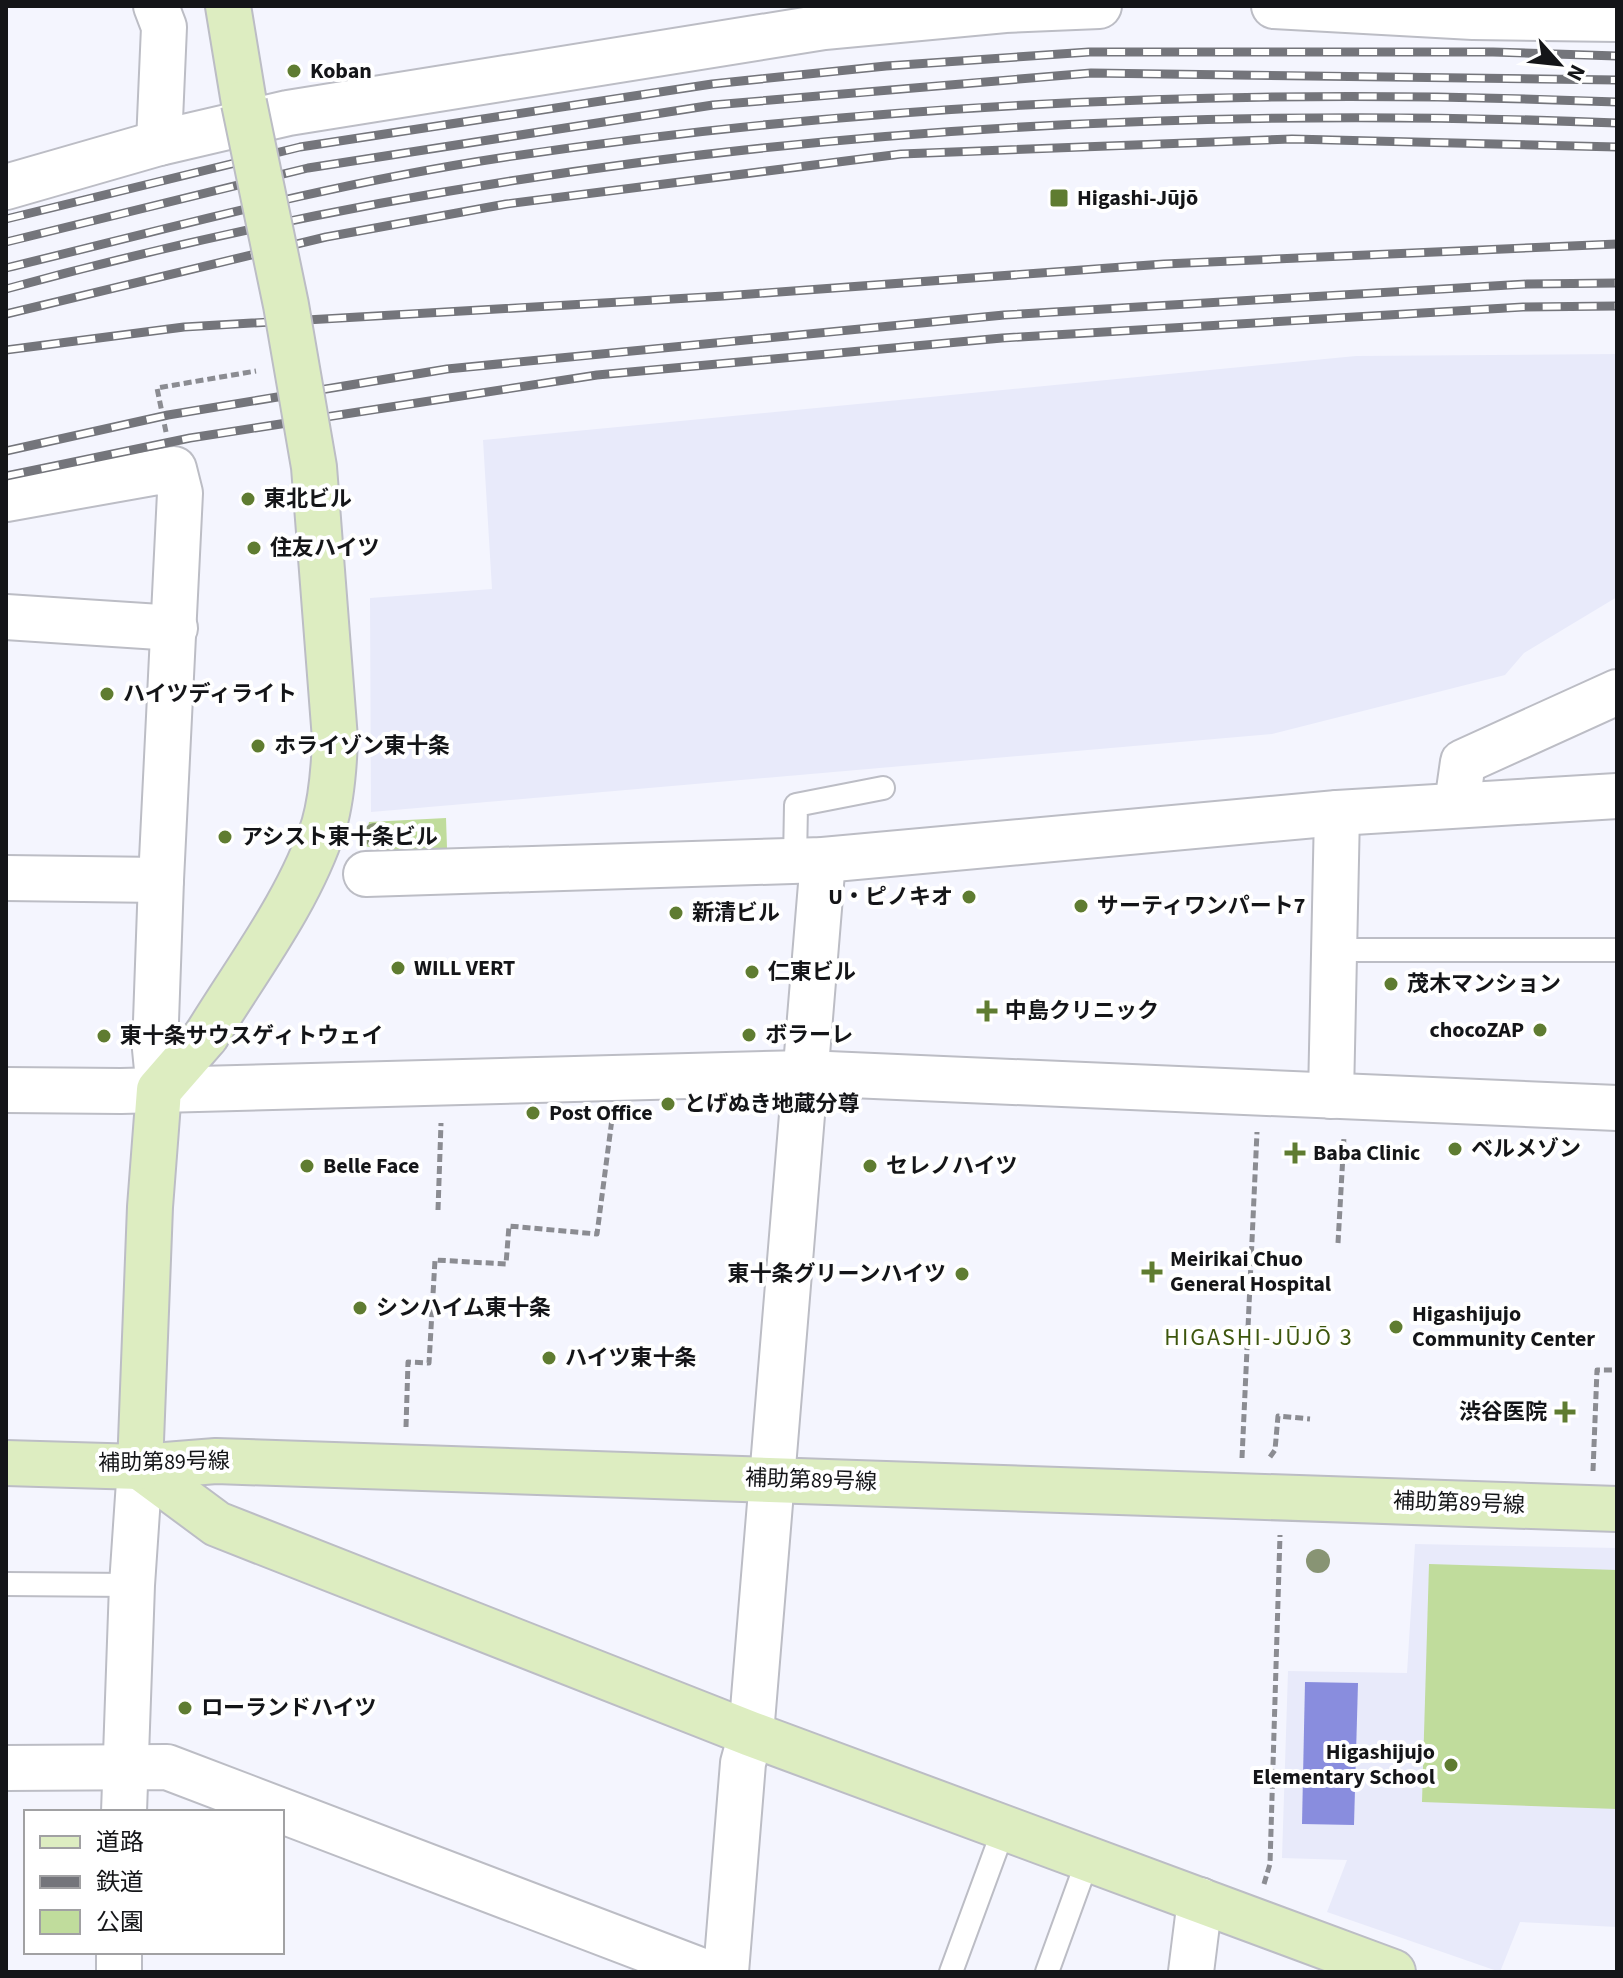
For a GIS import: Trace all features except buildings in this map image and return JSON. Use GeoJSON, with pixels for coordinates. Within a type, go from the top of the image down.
{"type":"FeatureCollection","features":[{"type":"Feature","properties":{"kind":"street"},"geometry":{"type":"LineString","coordinates":[[156,6],[164,27],[159,143]]}},
{"type":"Feature","properties":{"kind":"street"},"geometry":{"type":"LineString","coordinates":[[159,1090],[206,1036],[310,862],[324,823],[333,783],[335,739],[314,467],[228,6]]}},
{"type":"Feature","properties":{"kind":"street"},"geometry":{"type":"LineString","coordinates":[[6,187],[159,143],[288,113],[705,44],[839,26],[1005,10],[1099,6]]}},
{"type":"Feature","properties":{"kind":"street"},"geometry":{"type":"LineString","coordinates":[[1274,6],[1473,17],[1617,19]]}},
{"type":"Feature","properties":{"kind":"street"},"geometry":{"type":"LineString","coordinates":[[6,499],[174,469],[180,493],[155,1049],[159,1090],[150,1207],[124,1810]]}},
{"type":"Feature","properties":{"kind":"street"},"geometry":{"type":"LineString","coordinates":[[6,617],[175,628]]}},
{"type":"Feature","properties":{"kind":"street"},"geometry":{"type":"LineString","coordinates":[[1457,804],[1463,762],[1617,692]]}},
{"type":"Feature","properties":{"kind":"street"},"geometry":{"type":"LineString","coordinates":[[366,874],[809,861],[1337,813],[1617,796]]}},
{"type":"Feature","properties":{"kind":"street"},"geometry":{"type":"LineString","coordinates":[[1337,813],[1334,950],[1339,1096]]}},
{"type":"Feature","properties":{"kind":"street"},"geometry":{"type":"LineString","coordinates":[[726,1972],[743,1763],[751,1734],[805,1073],[809,861]]}},
{"type":"Feature","properties":{"kind":"street"},"geometry":{"type":"LineString","coordinates":[[6,878],[161,880]]}},
{"type":"Feature","properties":{"kind":"street"},"geometry":{"type":"LineString","coordinates":[[6,1090],[159,1090],[805,1073],[1617,1108]]}},
{"type":"Feature","properties":{"kind":"street","name":"補助第89号線"},"geometry":{"type":"LineString","coordinates":[[6,1463],[140,1467],[216,1461],[773,1478],[1605,1494]]}},
{"type":"Feature","properties":{"kind":"street"},"geometry":{"type":"LineString","coordinates":[[140,1467],[217,1524],[751,1734],[1393,1972]]}},
{"type":"Feature","properties":{"kind":"street"},"geometry":{"type":"LineString","coordinates":[[6,1768],[126,1765],[171,1769],[279,1810]]}},
{"type":"Feature","properties":{"kind":"street"},"geometry":{"type":"LineString","coordinates":[[284,1812],[705,1972]]}},
{"type":"Feature","properties":{"kind":"street"},"geometry":{"type":"LineString","coordinates":[[1191,1972],[1200,1900]]}},
{"type":"Feature","properties":{"kind":"lane"},"geometry":{"type":"LineString","coordinates":[[809,861],[796,805],[883,788]]}},
{"type":"Feature","properties":{"kind":"lane"},"geometry":{"type":"LineString","coordinates":[[1334,950],[1617,950]]}},
{"type":"Feature","properties":{"kind":"lane"},"geometry":{"type":"LineString","coordinates":[[6,1584],[132,1585]]}},
{"type":"Feature","properties":{"kind":"lane"},"geometry":{"type":"LineString","coordinates":[[951,1972],[1004,1828]]}},
{"type":"Feature","properties":{"kind":"lane"},"geometry":{"type":"LineString","coordinates":[[1047,1972],[1088,1859]]}},
{"type":"Feature","properties":{"kind":"path"},"geometry":{"type":"LineString","coordinates":[[157,388],[258,370]]}},
{"type":"Feature","properties":{"kind":"path"},"geometry":{"type":"LineString","coordinates":[[405,1438],[408,1362],[429,1363],[435,1260],[506,1264],[509,1226],[597,1234],[617,1078]]}},
{"type":"Feature","properties":{"kind":"path"},"geometry":{"type":"LineString","coordinates":[[438,1210],[442,1082]]}},
{"type":"Feature","properties":{"kind":"path"},"geometry":{"type":"LineString","coordinates":[[1242,1463],[1259,1093]]}},
{"type":"Feature","properties":{"kind":"path"},"geometry":{"type":"LineString","coordinates":[[1338,1243],[1339,1096]]}},
{"type":"Feature","properties":{"kind":"path"},"geometry":{"type":"LineString","coordinates":[[1605,1494],[1597,1370],[1617,1370]]}},
{"type":"Feature","properties":{"kind":"path"},"geometry":{"type":"LineString","coordinates":[[1275,1450],[1278,1416],[1310,1419]]}},
{"type":"Feature","properties":{"kind":"path"},"geometry":{"type":"LineString","coordinates":[[1261,1893],[1270,1864],[1281,1530]]}},
{"type":"Feature","properties":{"kind":"shaded area"},"geometry":{"type":"Polygon","coordinates":[[[1617,354],[1617,597],[1524,653],[1505,675],[1272,734],[371,812],[370,598],[492,589],[483,440],[1356,356],[1617,354]]]}},
{"type":"Feature","properties":{"kind":"shaded area","name":"Higashijujo Elementary School"},"geometry":{"type":"Polygon","coordinates":[[[1415,1544],[1617,1548],[1617,1927],[1520,1922],[1500,1972],[1327,1912],[1347,1860],[1282,1858],[1288,1671],[1407,1673],[1415,1544]]]}},
{"type":"Feature","properties":{"kind":"green space"},"geometry":{"type":"Polygon","coordinates":[[[446,818],[447,848],[390,851],[364,846],[369,822],[446,818]]]}},
{"type":"Feature","properties":{"kind":"green space"},"geometry":{"type":"Polygon","coordinates":[[[1429,1564],[1617,1570],[1617,1809],[1422,1802],[1429,1564]]]}},
{"type":"Feature","properties":{"kind":"water"},"geometry":{"type":"Polygon","coordinates":[[[1305,1682],[1358,1683],[1354,1825],[1302,1824],[1305,1682]]]}},
{"type":"Feature","properties":{"kind":"railway"},"geometry":{"type":"LineString","coordinates":[[6,219],[300,147],[712,84],[886,66],[1089,52],[1493,52],[1617,56]]}},
{"type":"Feature","properties":{"kind":"railway"},"geometry":{"type":"LineString","coordinates":[[6,242],[308,168],[713,105],[1091,73],[1617,80]]}},
{"type":"Feature","properties":{"kind":"railway"},"geometry":{"type":"LineString","coordinates":[[6,268],[252,207],[438,168],[639,139],[778,124],[1057,103],[1197,98],[1477,98],[1617,102]]}},
{"type":"Feature","properties":{"kind":"railway"},"geometry":{"type":"LineString","coordinates":[[6,289],[203,240],[403,199],[603,167],[805,144],[1008,128],[1211,119],[1414,118],[1617,123]]}},
{"type":"Feature","properties":{"kind":"railway"},"geometry":{"type":"LineString","coordinates":[[6,314],[326,237],[506,204],[901,154],[1292,139],[1617,147]]}},
{"type":"Feature","properties":{"kind":"railway"},"geometry":{"type":"LineString","coordinates":[[6,350],[184,327],[724,296],[1164,264],[1617,244]]}},
{"type":"Feature","properties":{"kind":"railway"},"geometry":{"type":"LineString","coordinates":[[6,451],[168,415],[447,369],[1004,315],[1527,284],[1617,283]]}},
{"type":"Feature","properties":{"kind":"railway"},"geometry":{"type":"LineString","coordinates":[[6,476],[190,438],[597,375],[1002,338],[1523,307],[1617,306]]}},
{"type":"Feature","properties":{"kind":"place","name":"Koban"},"geometry":{"type":"Point","coordinates":[294,71]}},
{"type":"Feature","properties":{"kind":"place","name":"Higashi-Jūjō"},"geometry":{"type":"Point","coordinates":[1059,198]}},
{"type":"Feature","properties":{"kind":"place","name":"東北ビル"},"geometry":{"type":"Point","coordinates":[248,499]}},
{"type":"Feature","properties":{"kind":"place","name":"住友ハイツ"},"geometry":{"type":"Point","coordinates":[254,548]}},
{"type":"Feature","properties":{"kind":"place","name":"ハイツディライト"},"geometry":{"type":"Point","coordinates":[107,694]}},
{"type":"Feature","properties":{"kind":"place","name":"ホライゾン東十条"},"geometry":{"type":"Point","coordinates":[258,746]}},
{"type":"Feature","properties":{"kind":"place","name":"アシスト東十条ビル"},"geometry":{"type":"Point","coordinates":[225,837]}},
{"type":"Feature","properties":{"kind":"place","name":"U・ピノキオ"},"geometry":{"type":"Point","coordinates":[969,897]}},
{"type":"Feature","properties":{"kind":"place","name":"サーティワンパート7"},"geometry":{"type":"Point","coordinates":[1081,906]}},
{"type":"Feature","properties":{"kind":"place","name":"新清ビル"},"geometry":{"type":"Point","coordinates":[676,913]}},
{"type":"Feature","properties":{"kind":"place","name":"WILL VERT"},"geometry":{"type":"Point","coordinates":[398,968]}},
{"type":"Feature","properties":{"kind":"place","name":"仁東ビル"},"geometry":{"type":"Point","coordinates":[752,972]}},
{"type":"Feature","properties":{"kind":"place","name":"茂木マンション"},"geometry":{"type":"Point","coordinates":[1391,984]}},
{"type":"Feature","properties":{"kind":"place","name":"中島クリニック"},"geometry":{"type":"Point","coordinates":[987,1011]}},
{"type":"Feature","properties":{"kind":"place","name":"chocoZAP"},"geometry":{"type":"Point","coordinates":[1540,1030]}},
{"type":"Feature","properties":{"kind":"place","name":"ボラーレ"},"geometry":{"type":"Point","coordinates":[749,1035]}},
{"type":"Feature","properties":{"kind":"place","name":"東十条サウスゲィトウェイ"},"geometry":{"type":"Point","coordinates":[104,1036]}},
{"type":"Feature","properties":{"kind":"place","name":"とげぬき地蔵分尊"},"geometry":{"type":"Point","coordinates":[668,1104]}},
{"type":"Feature","properties":{"kind":"place","name":"Post Office"},"geometry":{"type":"Point","coordinates":[533,1113]}},
{"type":"Feature","properties":{"kind":"place","name":"ベルメゾン"},"geometry":{"type":"Point","coordinates":[1455,1149]}},
{"type":"Feature","properties":{"kind":"place","name":"Baba Clinic"},"geometry":{"type":"Point","coordinates":[1295,1153]}},
{"type":"Feature","properties":{"kind":"place","name":"Belle Face"},"geometry":{"type":"Point","coordinates":[307,1166]}},
{"type":"Feature","properties":{"kind":"place","name":"セレノハイツ"},"geometry":{"type":"Point","coordinates":[870,1166]}},
{"type":"Feature","properties":{"kind":"place","name":"Meirikai Chuo General Hospital"},"geometry":{"type":"Point","coordinates":[1152,1272]}},
{"type":"Feature","properties":{"kind":"place","name":"東十条グリーンハイツ"},"geometry":{"type":"Point","coordinates":[962,1274]}},
{"type":"Feature","properties":{"kind":"place","name":"シンハイム東十条"},"geometry":{"type":"Point","coordinates":[360,1308]}},
{"type":"Feature","properties":{"kind":"place","name":"Higashijujo Community Center"},"geometry":{"type":"Point","coordinates":[1396,1327]}},
{"type":"Feature","properties":{"kind":"place","name":"ハイツ東十条"},"geometry":{"type":"Point","coordinates":[549,1358]}},
{"type":"Feature","properties":{"kind":"place","name":"渋谷医院"},"geometry":{"type":"Point","coordinates":[1565,1412]}},
{"type":"Feature","properties":{"kind":"place","name":"ローランドハイツ"},"geometry":{"type":"Point","coordinates":[185,1708]}},
{"type":"Feature","properties":{"kind":"place","name":"Higashijujo Elementary School"},"geometry":{"type":"Point","coordinates":[1451,1765]}},
{"type":"Feature","properties":{"kind":"district","name":"HIGASHI-JŪJŌ 3"},"geometry":{"type":"Point","coordinates":[1259,1337]}}]}
